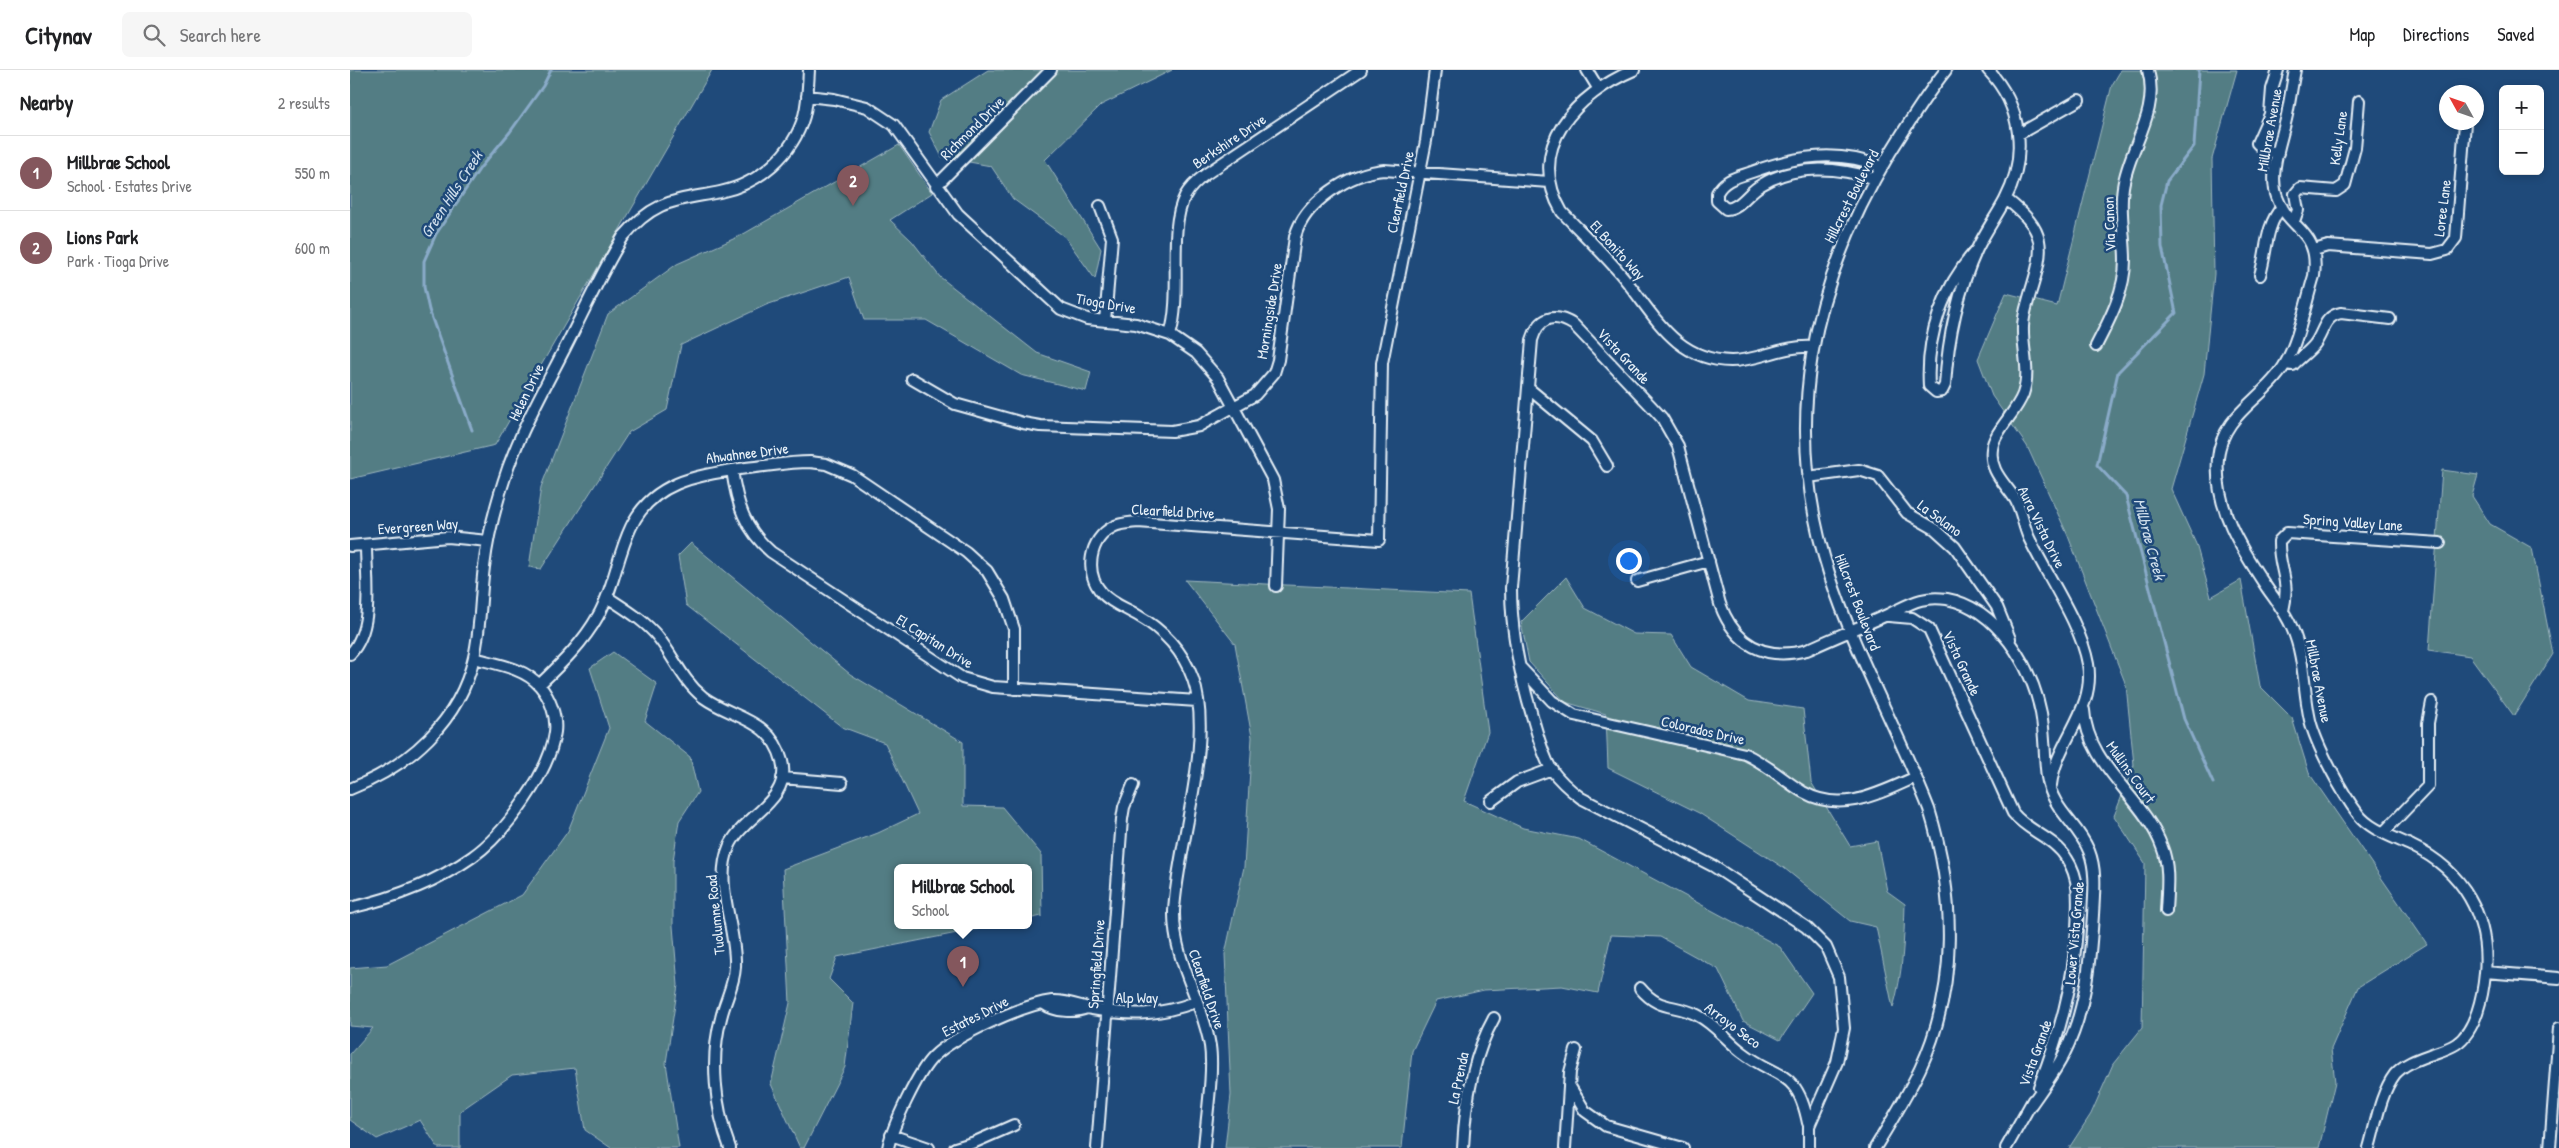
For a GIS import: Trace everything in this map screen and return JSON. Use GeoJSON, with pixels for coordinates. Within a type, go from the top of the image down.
{"type":"FeatureCollection","features":[{"type":"Feature","properties":{"kind":"street","name":"Helen Drive"},"geometry":{"type":"LineString","coordinates":[[350,789],[388,772],[425,744],[442,725],[467,681],[474,658],[488,540],[501,490],[522,434],[623,237],[635,223],[666,202],[721,192],[740,186],[758,177],[774,164],[797,133],[804,116],[808,96],[809,70]]}},
{"type":"Feature","properties":{"kind":"street","name":"Richmond Drive"},"geometry":{"type":"LineString","coordinates":[[936,186],[1051,70]]}},
{"type":"Feature","properties":{"kind":"street","name":"Berkshire Drive"},"geometry":{"type":"LineString","coordinates":[[1170,335],[1177,299],[1177,226],[1185,196],[1206,174],[1361,70]]}},
{"type":"Feature","properties":{"kind":"street","name":"Clearfield Drive"},"geometry":{"type":"LineString","coordinates":[[1204,1148],[1211,1048],[1177,948],[1174,911],[1196,766],[1197,701],[1188,666],[1174,645],[1153,625],[1112,601],[1101,592],[1093,578],[1091,562],[1094,548],[1101,536],[1112,528],[1125,523],[1138,522],[1379,540],[1382,363],[1430,116],[1435,70]]}},
{"type":"Feature","properties":{"kind":"street"},"geometry":{"type":"LineString","coordinates":[[1587,70],[1598,88]]}},
{"type":"Feature","properties":{"kind":"street","name":"El Bonito Way"},"geometry":{"type":"LineString","coordinates":[[1634,70],[1598,88],[1583,99],[1560,128],[1553,146],[1549,182],[1554,199],[1562,212],[1610,261],[1658,324],[1677,343],[1700,355],[1732,361],[1791,347],[1813,347]]}},
{"type":"Feature","properties":{"kind":"street","name":"Hillcrest Boulevard"},"geometry":{"type":"LineString","coordinates":[[1875,1148],[1921,1067],[1941,1005],[1950,939],[1946,874],[1939,841],[1916,777],[1851,630],[1820,542],[1808,477],[1806,412],[1813,347],[1824,300],[1836,261],[1874,179],[1919,106],[1946,70]]}},
{"type":"Feature","properties":{"kind":"street"},"geometry":{"type":"LineString","coordinates":[[1977,249],[1953,317],[1945,386],[1942,391],[1936,392],[1929,386],[1928,374],[1929,355],[1939,313],[1956,275],[1977,249],[2006,199],[2017,168],[2019,134],[2017,121],[2006,92],[1988,70]]}},
{"type":"Feature","properties":{"kind":"street","name":"Via Canon"},"geometry":{"type":"LineString","coordinates":[[2096,346],[2113,311],[2124,279],[2125,260],[2121,203],[2123,186],[2150,108],[2152,94],[2148,70]]}},
{"type":"Feature","properties":{"kind":"street"},"geometry":{"type":"LineString","coordinates":[[2278,70],[2272,89],[2270,114],[2257,143],[2264,150],[2278,153]]}},
{"type":"Feature","properties":{"kind":"street","name":"Millbrae Avenue"},"geometry":{"type":"LineString","coordinates":[[2295,70],[2278,153],[2274,185],[2282,207],[2310,240],[2316,262],[2314,276],[2285,364],[2276,377],[2235,416],[2220,442],[2218,477],[2220,496],[2234,533],[2283,611],[2298,643],[2310,723],[2340,784],[2360,816],[2384,832],[2432,857],[2464,887],[2472,899],[2484,935],[2485,972],[2478,1006],[2465,1035],[2453,1046],[2406,1064],[2396,1073],[2385,1093],[2369,1148]]}},
{"type":"Feature","properties":{"kind":"street","name":"Tioga Drive"},"geometry":{"type":"LineString","coordinates":[[808,96],[852,102],[883,116],[904,137],[936,186],[969,224],[1061,309],[1072,315],[1136,324],[1170,335],[1196,353],[1207,364],[1218,378],[1273,480],[1279,509],[1276,586]]}},
{"type":"Feature","properties":{"kind":"street"},"geometry":{"type":"LineString","coordinates":[[2019,134],[2079,100]]}},
{"type":"Feature","properties":{"kind":"street","name":"Kelly Lane"},"geometry":{"type":"LineString","coordinates":[[2294,221],[2298,210],[2295,194],[2300,188],[2336,191],[2345,185],[2355,148],[2358,101]]}},
{"type":"Feature","properties":{"kind":"street","name":"Loree Lane"},"geometry":{"type":"LineString","coordinates":[[2314,250],[2328,246],[2432,254],[2447,250],[2456,238],[2464,130]]}},
{"type":"Feature","properties":{"kind":"street"},"geometry":{"type":"LineString","coordinates":[[1874,179],[1850,172],[1812,170],[1783,176],[1761,185],[1733,209],[1721,207],[1717,201],[1717,193],[1727,181],[1794,158],[1841,156],[1882,167]]}},
{"type":"Feature","properties":{"kind":"street","name":"Morningside Drive"},"geometry":{"type":"LineString","coordinates":[[912,379],[955,404],[1040,426],[1172,431],[1199,426],[1255,395],[1274,373],[1278,360],[1299,224],[1305,213],[1314,204],[1354,177],[1368,171],[1419,172],[1549,182]]}},
{"type":"Feature","properties":{"kind":"street","name":"Aura Vista Drive"},"geometry":{"type":"LineString","coordinates":[[2006,199],[2021,211],[2036,229],[2040,242],[2040,256],[2023,326],[2026,361],[2024,393],[1992,448],[1991,460],[2000,480],[2014,498],[2029,538],[2084,649],[2089,681],[2084,709]]}},
{"type":"Feature","properties":{"kind":"street"},"geometry":{"type":"LineString","coordinates":[[1100,206],[1112,238],[1105,320]]}},
{"type":"Feature","properties":{"kind":"street"},"geometry":{"type":"LineString","coordinates":[[2260,275],[2265,259],[2269,227],[2282,207]]}},
{"type":"Feature","properties":{"kind":"street"},"geometry":{"type":"LineString","coordinates":[[2285,364],[2293,365],[2316,343],[2327,319],[2333,314],[2341,313],[2390,319]]}},
{"type":"Feature","properties":{"kind":"street","name":"Vista Grande"},"geometry":{"type":"LineString","coordinates":[[1809,1148],[1809,1126],[1838,1062],[1844,1028],[1839,977],[1826,947],[1806,927],[1714,866],[1592,805],[1570,790],[1552,769],[1540,744],[1518,664],[1511,610],[1511,588],[1532,340],[1536,329],[1544,320],[1555,317],[1565,319],[1574,325],[1651,406],[1670,432],[1684,462],[1709,562],[1726,620],[1743,640],[1754,647],[1773,653],[1793,653],[1886,616],[1912,618],[1929,629],[2013,813],[2019,820],[2058,847],[2073,869],[2079,898],[2071,988],[2060,1030],[2031,1105],[2006,1148]]}},
{"type":"Feature","properties":{"kind":"street"},"geometry":{"type":"LineString","coordinates":[[1528,388],[1592,441],[1606,466]]}},
{"type":"Feature","properties":{"kind":"street","name":"Ahwahnee Drive"},"geometry":{"type":"LineString","coordinates":[[540,685],[588,632],[607,597],[632,525],[652,499],[667,487],[698,475],[794,462],[826,464],[839,468],[966,552],[978,562],[996,584],[1010,613],[1015,644],[1014,688]]}},
{"type":"Feature","properties":{"kind":"street","name":"El Capitan Drive"},"geometry":{"type":"LineString","coordinates":[[732,470],[736,499],[741,515],[750,531],[772,552],[954,674],[976,684],[1197,701]]}},
{"type":"Feature","properties":{"kind":"street","name":"La Solano"},"geometry":{"type":"LineString","coordinates":[[1808,477],[1859,470],[1878,476],[1907,513],[1935,529],[1955,547],[1997,606],[2014,650]]}},
{"type":"Feature","properties":{"kind":"street","name":"Spring Valley Lane"},"geometry":{"type":"LineString","coordinates":[[2283,611],[2287,597],[2287,580],[2279,547],[2282,536],[2287,532],[2440,543]]}},
{"type":"Feature","properties":{"kind":"street","name":"Evergreen Way"},"geometry":{"type":"LineString","coordinates":[[350,546],[448,537],[488,540]]}},
{"type":"Feature","properties":{"kind":"street"},"geometry":{"type":"LineString","coordinates":[[350,654],[361,636],[366,619],[366,546]]}},
{"type":"Feature","properties":{"kind":"street"},"geometry":{"type":"LineString","coordinates":[[1636,581],[1709,562]]}},
{"type":"Feature","properties":{"kind":"street"},"geometry":{"type":"LineString","coordinates":[[607,597],[633,614],[657,636],[688,684],[728,712],[756,723],[767,733],[776,746],[782,762],[782,778],[842,783]]}},
{"type":"Feature","properties":{"kind":"street","name":"Lower Vista Grande"},"geometry":{"type":"LineString","coordinates":[[1886,616],[1922,600],[1934,598],[1960,603],[1984,616],[2014,650],[2028,674],[2041,710],[2047,778],[2052,794],[2063,815],[2084,840],[2091,858],[2095,879],[2091,945],[2085,990],[2064,1055],[2031,1105]]}},
{"type":"Feature","properties":{"kind":"street"},"geometry":{"type":"LineString","coordinates":[[350,908],[388,898],[433,880],[473,856],[505,828],[534,784],[551,747],[555,732],[554,715],[549,699],[540,685],[516,670],[474,658]]}},
{"type":"Feature","properties":{"kind":"street","name":"Colorados Drive"},"geometry":{"type":"LineString","coordinates":[[1518,664],[1552,701],[1574,715],[1587,720],[1745,754],[1759,761],[1804,792],[1817,798],[1846,802],[1860,800],[1916,777]]}},
{"type":"Feature","properties":{"kind":"street"},"geometry":{"type":"LineString","coordinates":[[2384,832],[2428,786],[2428,723],[2432,702]]}},
{"type":"Feature","properties":{"kind":"street"},"geometry":{"type":"LineString","coordinates":[[2052,794],[2054,772],[2084,709]]}},
{"type":"Feature","properties":{"kind":"street","name":"Mullins Court"},"geometry":{"type":"LineString","coordinates":[[2084,709],[2084,720],[2092,744],[2144,816],[2162,847],[2166,861],[2166,911]]}},
{"type":"Feature","properties":{"kind":"street"},"geometry":{"type":"LineString","coordinates":[[1491,801],[1516,782],[1552,769]]}},
{"type":"Feature","properties":{"kind":"street","name":"Tuolumne Road"},"geometry":{"type":"LineString","coordinates":[[730,1148],[719,1108],[716,1077],[717,1032],[733,984],[735,966],[724,881],[725,864],[729,848],[737,834],[770,802],[782,778]]}},
{"type":"Feature","properties":{"kind":"street","name":"Springfield Drive"},"geometry":{"type":"LineString","coordinates":[[1098,1148],[1122,819],[1124,807],[1134,785]]}},
{"type":"Feature","properties":{"kind":"street"},"geometry":{"type":"LineString","coordinates":[[2485,972],[2559,978]]}},
{"type":"Feature","properties":{"kind":"street","name":"Arroyo Seco"},"geometry":{"type":"LineString","coordinates":[[1640,988],[1660,1005],[1684,1010],[1707,1020],[1741,1051],[1789,1079],[1802,1098],[1809,1126]]}},
{"type":"Feature","properties":{"kind":"street","name":"Estates Drive"},"geometry":{"type":"LineString","coordinates":[[888,1148],[891,1135],[922,1073],[932,1058],[948,1045],[1024,1007],[1051,1001],[1080,1004],[1087,1008],[1107,1012]]}},
{"type":"Feature","properties":{"kind":"street","name":"Alp Way"},"geometry":{"type":"LineString","coordinates":[[1107,1012],[1160,1013],[1196,1002]]}},
{"type":"Feature","properties":{"kind":"street","name":"La Prenda"},"geometry":{"type":"LineString","coordinates":[[1463,1148],[1470,1086],[1484,1038],[1494,1018]]}},
{"type":"Feature","properties":{"kind":"street"},"geometry":{"type":"LineString","coordinates":[[2550,1148],[2559,1028]]}},
{"type":"Feature","properties":{"kind":"street"},"geometry":{"type":"LineString","coordinates":[[1565,1148],[1569,1085],[1576,1050]]}},
{"type":"Feature","properties":{"kind":"street"},"geometry":{"type":"LineString","coordinates":[[1569,1085],[1585,1111],[1606,1126],[1683,1148]]}},
{"type":"Feature","properties":{"kind":"street"},"geometry":{"type":"LineString","coordinates":[[955,1148],[976,1142],[1014,1125]]}},
{"type":"Feature","properties":{"kind":"street"},"geometry":{"type":"LineString","coordinates":[[891,1135],[929,1148]]}},
{"type":"Feature","properties":{"kind":"green space"},"geometry":{"type":"Polygon","coordinates":[[[350,70],[712,70],[495,445],[350,479],[350,70]]]}},
{"type":"Feature","properties":{"kind":"green space"},"geometry":{"type":"Polygon","coordinates":[[[988,70],[1172,70],[1101,105],[1045,160],[1101,249],[1095,279],[1065,237],[1013,199],[991,166],[942,157],[929,132],[941,100],[988,70]]]}},
{"type":"Feature","properties":{"kind":"green space"},"geometry":{"type":"Polygon","coordinates":[[[2121,70],[2237,70],[2212,159],[2214,274],[2204,374],[2171,489],[2196,544],[2211,597],[2241,580],[2260,686],[2292,718],[2309,773],[2427,944],[2358,987],[2331,1049],[2335,1082],[2319,1148],[2069,1148],[2091,1114],[2113,1064],[2142,1028],[2145,863],[2114,816],[2134,765],[2126,685],[2068,536],[2027,446],[1992,396],[1978,359],[2006,293],[2057,306],[2112,85],[2121,70]]]}},
{"type":"Feature","properties":{"kind":"green space"},"geometry":{"type":"Polygon","coordinates":[[[899,145],[932,193],[890,220],[912,241],[940,277],[1037,353],[1091,372],[1086,391],[1021,375],[926,320],[864,320],[849,277],[766,305],[681,345],[667,410],[629,432],[541,569],[529,567],[541,487],[608,314],[677,264],[740,236],[899,145]]]}},
{"type":"Feature","properties":{"kind":"green space"},"geometry":{"type":"Polygon","coordinates":[[[2442,470],[2478,475],[2472,496],[2490,524],[2532,548],[2553,654],[2514,716],[2470,656],[2429,650],[2442,470]]]}},
{"type":"Feature","properties":{"kind":"green space"},"geometry":{"type":"Polygon","coordinates":[[[691,543],[850,674],[963,742],[963,806],[1002,807],[1041,854],[1042,916],[1032,918],[1032,864],[894,864],[894,929],[977,929],[837,957],[829,979],[853,1003],[845,1067],[804,1148],[800,1148],[771,1084],[790,1003],[783,869],[878,833],[918,814],[885,743],[842,727],[686,605],[678,556],[691,543]]]}},
{"type":"Feature","properties":{"kind":"green space"},"geometry":{"type":"Polygon","coordinates":[[[1566,577],[1585,608],[1634,634],[1671,635],[1691,667],[1749,701],[1803,709],[1811,782],[1850,846],[1877,841],[1887,891],[1905,904],[1901,969],[1893,1008],[1876,927],[1850,921],[1784,868],[1699,813],[1608,768],[1606,714],[1565,702],[1529,662],[1521,622],[1566,577]]]}},
{"type":"Feature","properties":{"kind":"green space"},"geometry":{"type":"Polygon","coordinates":[[[1185,580],[1469,594],[1488,732],[1464,801],[1523,828],[1579,839],[1780,947],[1812,993],[1780,1040],[1743,1021],[1718,969],[1660,937],[1611,935],[1598,993],[1562,986],[1484,990],[1436,1001],[1412,1051],[1402,1148],[1225,1148],[1231,1095],[1225,954],[1244,867],[1252,737],[1235,644],[1185,580]]]}},
{"type":"Feature","properties":{"kind":"green space"},"geometry":{"type":"Polygon","coordinates":[[[613,652],[657,684],[645,721],[690,757],[698,792],[679,821],[673,861],[673,926],[678,985],[666,1063],[679,1148],[611,1148],[585,1130],[575,1068],[512,1075],[460,1111],[460,1148],[438,1148],[420,1120],[377,1139],[350,1120],[350,1054],[373,1028],[350,1026],[350,968],[387,965],[522,895],[568,831],[609,728],[590,668],[613,652]]]}},
{"type":"Feature","properties":{"kind":"waterway","name":"Green Hills Creek"},"geometry":{"type":"LineString","coordinates":[[472,430],[429,310],[424,287],[424,261],[436,234],[480,168],[510,132],[543,86],[551,70]]}},
{"type":"Feature","properties":{"kind":"waterway","name":"Millbrae Creek"},"geometry":{"type":"LineString","coordinates":[[2199,70],[2194,146],[2167,181],[2161,205],[2162,247],[2176,313],[2118,372],[2097,465],[2126,496],[2184,719],[2213,783]]}},
{"type":"Feature","properties":{"kind":"place","name":"Lions Park"},"geometry":{"type":"Point","coordinates":[853,206]}},
{"type":"Feature","properties":{"kind":"place","name":"Millbrae School"},"geometry":{"type":"Point","coordinates":[963,987]}}]}
